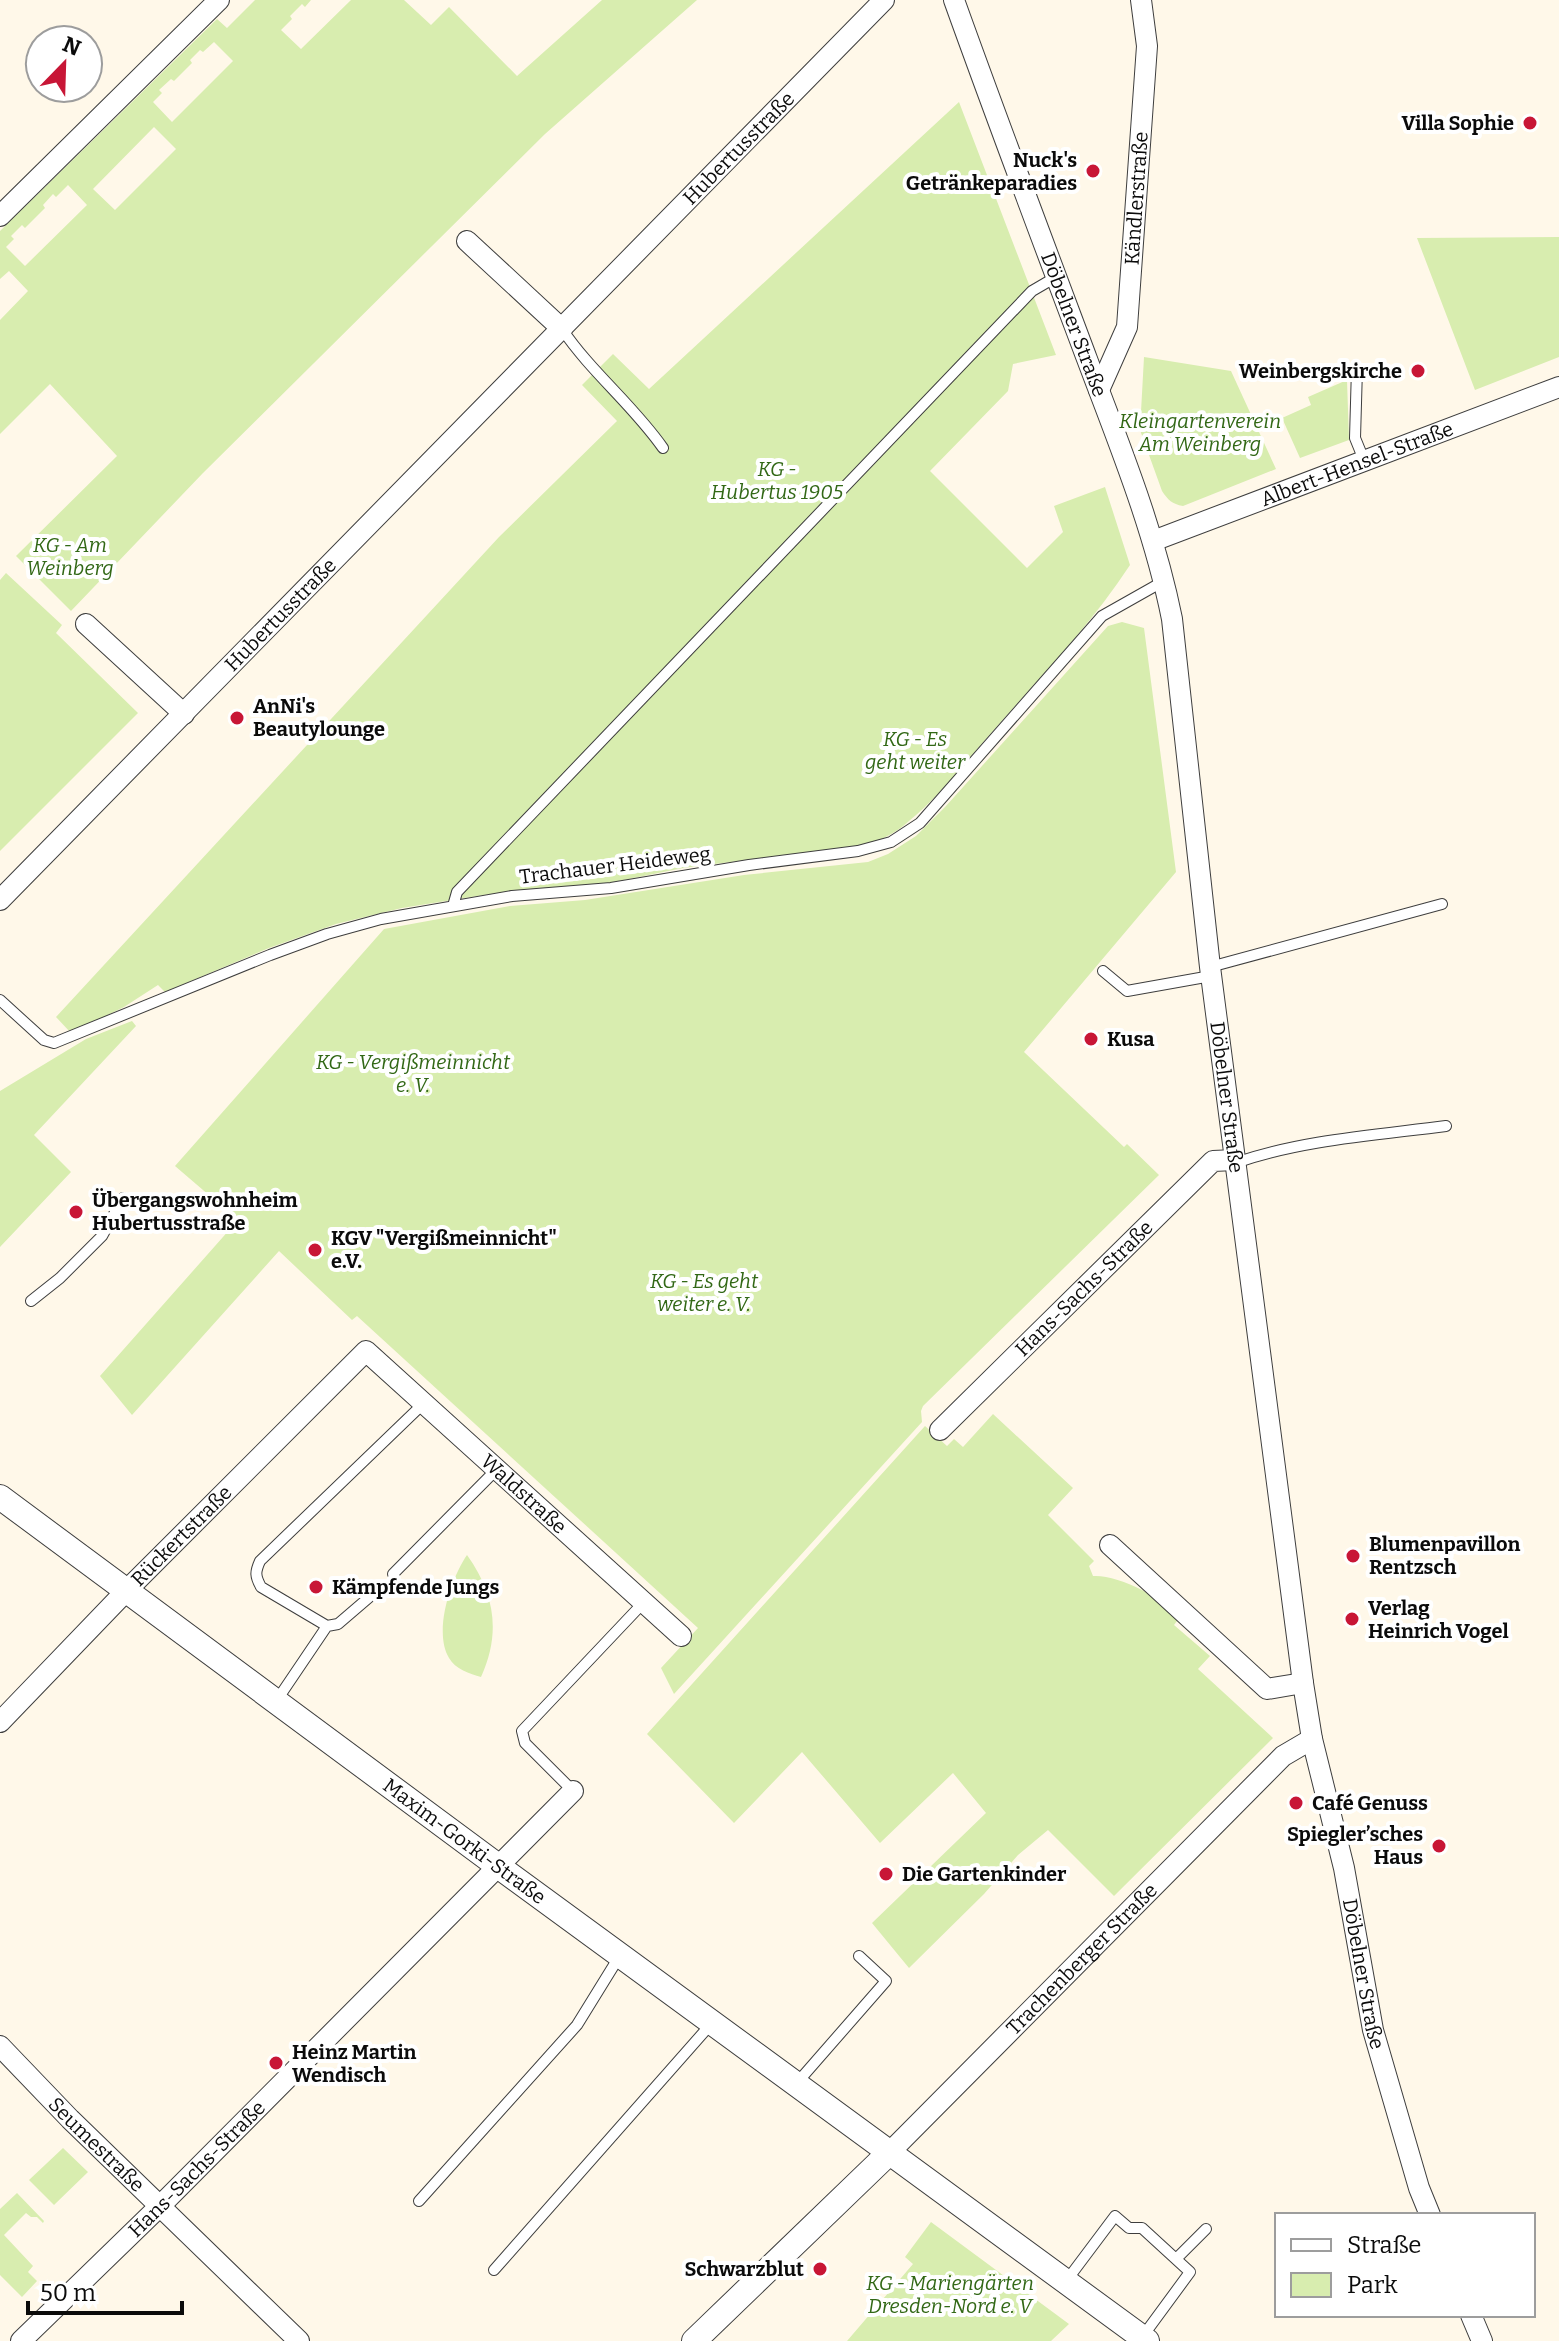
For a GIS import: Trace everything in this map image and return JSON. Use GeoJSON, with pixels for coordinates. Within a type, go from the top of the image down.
{"type":"FeatureCollection","features":[{"type":"Feature","properties":{"kind":"street"},"geometry":{"type":"LineString","coordinates":[[0,216],[219,0]]}},
{"type":"Feature","properties":{"kind":"street","name":"Hubertusstraße"},"geometry":{"type":"LineString","coordinates":[[0,900],[884,0]]}},
{"type":"Feature","properties":{"kind":"street","name":"Döbelner Straße"},"geometry":{"type":"LineString","coordinates":[[954,0],[1099,390],[1153,541],[1164,581],[1172,619],[1210,972],[1312,1739],[1344,1868],[1373,2030],[1429,2213]]}},
{"type":"Feature","properties":{"kind":"street","name":"Kändlerstraße"},"geometry":{"type":"LineString","coordinates":[[1099,390],[1127,327],[1147,46],[1141,0]]}},
{"type":"Feature","properties":{"kind":"street"},"geometry":{"type":"LineString","coordinates":[[467,241],[562,329]]}},
{"type":"Feature","properties":{"kind":"street","name":"Albert-Hensel-Straße"},"geometry":{"type":"LineString","coordinates":[[1153,541],[1559,387]]}},
{"type":"Feature","properties":{"kind":"street"},"geometry":{"type":"LineString","coordinates":[[86,624],[184,714]]}},
{"type":"Feature","properties":{"kind":"street","name":"Hans-Sachs-Straße"},"geometry":{"type":"LineString","coordinates":[[940,1430],[1213,1161],[1235,1161]]}},
{"type":"Feature","properties":{"kind":"street","name":"Waldstraße"},"geometry":{"type":"LineString","coordinates":[[366,1351],[681,1636]]}},
{"type":"Feature","properties":{"kind":"street","name":"Rückertstraße"},"geometry":{"type":"LineString","coordinates":[[0,1722],[366,1351]]}},
{"type":"Feature","properties":{"kind":"street","name":"Maxim-Gorki-Straße"},"geometry":{"type":"LineString","coordinates":[[0,1497],[1144,2339]]}},
{"type":"Feature","properties":{"kind":"street"},"geometry":{"type":"LineString","coordinates":[[1110,1545],[1267,1689],[1303,1683]]}},
{"type":"Feature","properties":{"kind":"street","name":"Trachenberger Straße"},"geometry":{"type":"LineString","coordinates":[[694,2341],[890,2152],[1283,1756],[1312,1739]]}},
{"type":"Feature","properties":{"kind":"street","name":"Hans-Sachs-Straße"},"geometry":{"type":"LineString","coordinates":[[21,2341],[160,2206],[573,1791]]}},
{"type":"Feature","properties":{"kind":"street","name":"Seumestraße"},"geometry":{"type":"LineString","coordinates":[[0,2046],[299,2341]]}},
{"type":"Feature","properties":{"kind":"street"},"geometry":{"type":"LineString","coordinates":[[1472,2317],[1482,2341]]}},
{"type":"Feature","properties":{"kind":"lane"},"geometry":{"type":"LineString","coordinates":[[453,906],[457,892],[1020,303],[1032,291],[1056,277]]}},
{"type":"Feature","properties":{"kind":"lane"},"geometry":{"type":"LineString","coordinates":[[562,329],[578,352],[663,448]]}},
{"type":"Feature","properties":{"kind":"lane"},"geometry":{"type":"LineString","coordinates":[[1357,368],[1355,438],[1364,460]]}},
{"type":"Feature","properties":{"kind":"lane","name":"Trachauer Heideweg"},"geometry":{"type":"LineString","coordinates":[[0,1000],[44,1040],[54,1043],[327,934],[381,919],[512,896],[611,888],[858,851],[891,842],[920,823],[1102,616],[1164,581]]}},
{"type":"Feature","properties":{"kind":"lane"},"geometry":{"type":"LineString","coordinates":[[1103,971],[1127,991],[1210,972],[1442,904]]}},
{"type":"Feature","properties":{"kind":"lane"},"geometry":{"type":"LineString","coordinates":[[1235,1161],[1263,1153],[1446,1126]]}},
{"type":"Feature","properties":{"kind":"lane"},"geometry":{"type":"LineString","coordinates":[[31,1301],[60,1278],[102,1236],[123,1198]]}},
{"type":"Feature","properties":{"kind":"lane"},"geometry":{"type":"LineString","coordinates":[[373,1594],[338,1624],[327,1626],[261,1587],[256,1570],[260,1561],[424,1403]]}},
{"type":"Feature","properties":{"kind":"lane"},"geometry":{"type":"LineString","coordinates":[[393,1574],[497,1469]]}},
{"type":"Feature","properties":{"kind":"lane"},"geometry":{"type":"LineString","coordinates":[[573,1791],[525,1743],[522,1731],[645,1601]]}},
{"type":"Feature","properties":{"kind":"lane"},"geometry":{"type":"LineString","coordinates":[[277,1700],[327,1626]]}},
{"type":"Feature","properties":{"kind":"lane"},"geometry":{"type":"LineString","coordinates":[[419,2201],[577,2025],[620,1955]]}},
{"type":"Feature","properties":{"kind":"lane"},"geometry":{"type":"LineString","coordinates":[[796,2084],[886,1981],[859,1956]]}},
{"type":"Feature","properties":{"kind":"lane"},"geometry":{"type":"LineString","coordinates":[[494,2270],[712,2022]]}},
{"type":"Feature","properties":{"kind":"lane"},"geometry":{"type":"LineString","coordinates":[[1065,2281],[1115,2216],[1129,2228],[1142,2228],[1190,2272],[1144,2339]]}},
{"type":"Feature","properties":{"kind":"lane"},"geometry":{"type":"LineString","coordinates":[[1177,2258],[1206,2229]]}},
{"type":"Feature","properties":{"kind":"green space"},"geometry":{"type":"Polygon","coordinates":[[[255,0],[311,0],[290,16],[292,19],[281,30],[301,49],[351,0],[404,0],[431,25],[449,7],[517,76],[602,0],[697,0],[545,134],[203,473],[71,611],[16,556],[117,456],[50,384],[0,434],[0,320],[28,291],[9,271],[0,279],[0,231],[217,19],[227,28],[255,0]],[[214,42],[203,52],[200,50],[174,81],[171,79],[159,90],[162,93],[153,102],[172,122],[233,61],[214,42]],[[154,127],[93,189],[115,210],[176,149],[154,127]],[[68,185],[56,197],[53,194],[43,205],[45,208],[25,228],[22,225],[11,236],[14,239],[6,247],[25,266],[87,205],[68,185]]]}},
{"type":"Feature","properties":{"kind":"green space","name":"KG - Hubertus 1905"},"geometry":{"type":"Polygon","coordinates":[[[959,102],[1056,355],[1013,364],[1008,391],[930,471],[1027,568],[1063,532],[1054,506],[1105,487],[1130,565],[1082,630],[942,789],[899,829],[866,845],[683,868],[609,883],[490,894],[402,908],[336,924],[269,948],[165,992],[158,985],[124,1007],[71,1033],[56,1017],[499,537],[617,421],[582,385],[613,354],[649,389],[959,102]]]}},
{"type":"Feature","properties":{"kind":"green space"},"geometry":{"type":"Polygon","coordinates":[[[1559,237],[1559,357],[1475,390],[1417,238],[1559,237]]]}},
{"type":"Feature","properties":{"kind":"green space","name":"Kleingartenverein Am Weinberg"},"geometry":{"type":"Polygon","coordinates":[[[1144,357],[1231,371],[1276,469],[1183,506],[1171,501],[1162,491],[1140,430],[1144,357]]]}},
{"type":"Feature","properties":{"kind":"green space"},"geometry":{"type":"Polygon","coordinates":[[[1347,380],[1349,440],[1300,458],[1282,418],[1311,405],[1308,397],[1347,380]]]}},
{"type":"Feature","properties":{"kind":"green space","name":"KG - Am Weinberg"},"geometry":{"type":"Polygon","coordinates":[[[6,573],[62,625],[56,633],[138,713],[0,851],[0,580],[6,573]]]}},
{"type":"Feature","properties":{"kind":"green space","name":"KG - Es geht weiter e. V."},"geometry":{"type":"Polygon","coordinates":[[[1122,622],[1144,628],[1176,872],[1024,1052],[1124,1147],[1127,1144],[1159,1175],[923,1406],[922,1422],[674,1694],[661,1668],[698,1628],[357,1316],[352,1320],[279,1251],[132,1415],[100,1376],[238,1220],[175,1166],[384,929],[510,906],[585,900],[744,875],[868,862],[888,854],[916,836],[946,806],[1108,626],[1122,622]]]}},
{"type":"Feature","properties":{"kind":"green space"},"geometry":{"type":"Polygon","coordinates":[[[132,1021],[136,1026],[34,1135],[71,1172],[0,1247],[0,1091],[86,1039],[132,1021]]]}},
{"type":"Feature","properties":{"kind":"green space"},"geometry":{"type":"Polygon","coordinates":[[[993,1414],[1073,1488],[1048,1515],[1094,1561],[1089,1566],[1093,1576],[1128,1583],[1164,1604],[1177,1621],[1174,1625],[1210,1656],[1198,1669],[1273,1738],[1114,1896],[1048,1830],[1018,1855],[984,1894],[909,1968],[872,1923],[986,1813],[953,1773],[880,1843],[802,1752],[734,1823],[647,1734],[925,1426],[947,1446],[954,1439],[963,1447],[993,1414]]]}},
{"type":"Feature","properties":{"kind":"green space"},"geometry":{"type":"Polygon","coordinates":[[[467,1555],[484,1584],[492,1614],[491,1645],[481,1677],[452,1662],[443,1634],[450,1591],[467,1555]]]}},
{"type":"Feature","properties":{"kind":"green space"},"geometry":{"type":"Polygon","coordinates":[[[63,2148],[88,2172],[54,2205],[29,2180],[63,2148]]]}},
{"type":"Feature","properties":{"kind":"green space"},"geometry":{"type":"Polygon","coordinates":[[[17,2193],[44,2221],[26,2213],[4,2235],[33,2266],[28,2272],[37,2281],[22,2297],[0,2275],[0,2209],[17,2193]]]}},
{"type":"Feature","properties":{"kind":"green space","name":"KG - Mariengärten Dresden-Nord e. V"},"geometry":{"type":"Polygon","coordinates":[[[931,2222],[1069,2324],[1051,2341],[847,2341],[913,2264],[905,2257],[931,2222]]]}},
{"type":"Feature","properties":{"kind":"place","name":"Villa Sophie"},"geometry":{"type":"Point","coordinates":[1530,123]}},
{"type":"Feature","properties":{"kind":"place","name":"Nuck's Getränkeparadies"},"geometry":{"type":"Point","coordinates":[1093,171]}},
{"type":"Feature","properties":{"kind":"place","name":"Weinbergskirche"},"geometry":{"type":"Point","coordinates":[1418,371]}},
{"type":"Feature","properties":{"kind":"place","name":"AnNi's Beautylounge"},"geometry":{"type":"Point","coordinates":[237,718]}},
{"type":"Feature","properties":{"kind":"place","name":"Kusa"},"geometry":{"type":"Point","coordinates":[1091,1039]}},
{"type":"Feature","properties":{"kind":"place","name":"Übergangswohnheim Hubertusstraße"},"geometry":{"type":"Point","coordinates":[76,1212]}},
{"type":"Feature","properties":{"kind":"place","name":"KGV \"Vergißmeinnicht\" e.V."},"geometry":{"type":"Point","coordinates":[315,1250]}},
{"type":"Feature","properties":{"kind":"place","name":"Blumenpavillon Rentzsch"},"geometry":{"type":"Point","coordinates":[1353,1556]}},
{"type":"Feature","properties":{"kind":"place","name":"Kämpfende Jungs"},"geometry":{"type":"Point","coordinates":[316,1587]}},
{"type":"Feature","properties":{"kind":"place","name":"Verlag Heinrich Vogel"},"geometry":{"type":"Point","coordinates":[1352,1619]}},
{"type":"Feature","properties":{"kind":"place","name":"Café Genuss"},"geometry":{"type":"Point","coordinates":[1296,1803]}},
{"type":"Feature","properties":{"kind":"place","name":"Spiegler’sches Haus"},"geometry":{"type":"Point","coordinates":[1439,1846]}},
{"type":"Feature","properties":{"kind":"place","name":"Die Gartenkinder"},"geometry":{"type":"Point","coordinates":[886,1874]}},
{"type":"Feature","properties":{"kind":"place","name":"Heinz Martin Wendisch"},"geometry":{"type":"Point","coordinates":[276,2063]}},
{"type":"Feature","properties":{"kind":"place","name":"Schwarzblut"},"geometry":{"type":"Point","coordinates":[820,2269]}},
{"type":"Feature","properties":{"kind":"park label","name":"KG - Es geht weiter"},"geometry":{"type":"Point","coordinates":[915,750]}},
{"type":"Feature","properties":{"kind":"park label","name":"KG - Vergißmeinnicht e. V."},"geometry":{"type":"Point","coordinates":[413,1074]}}]}
